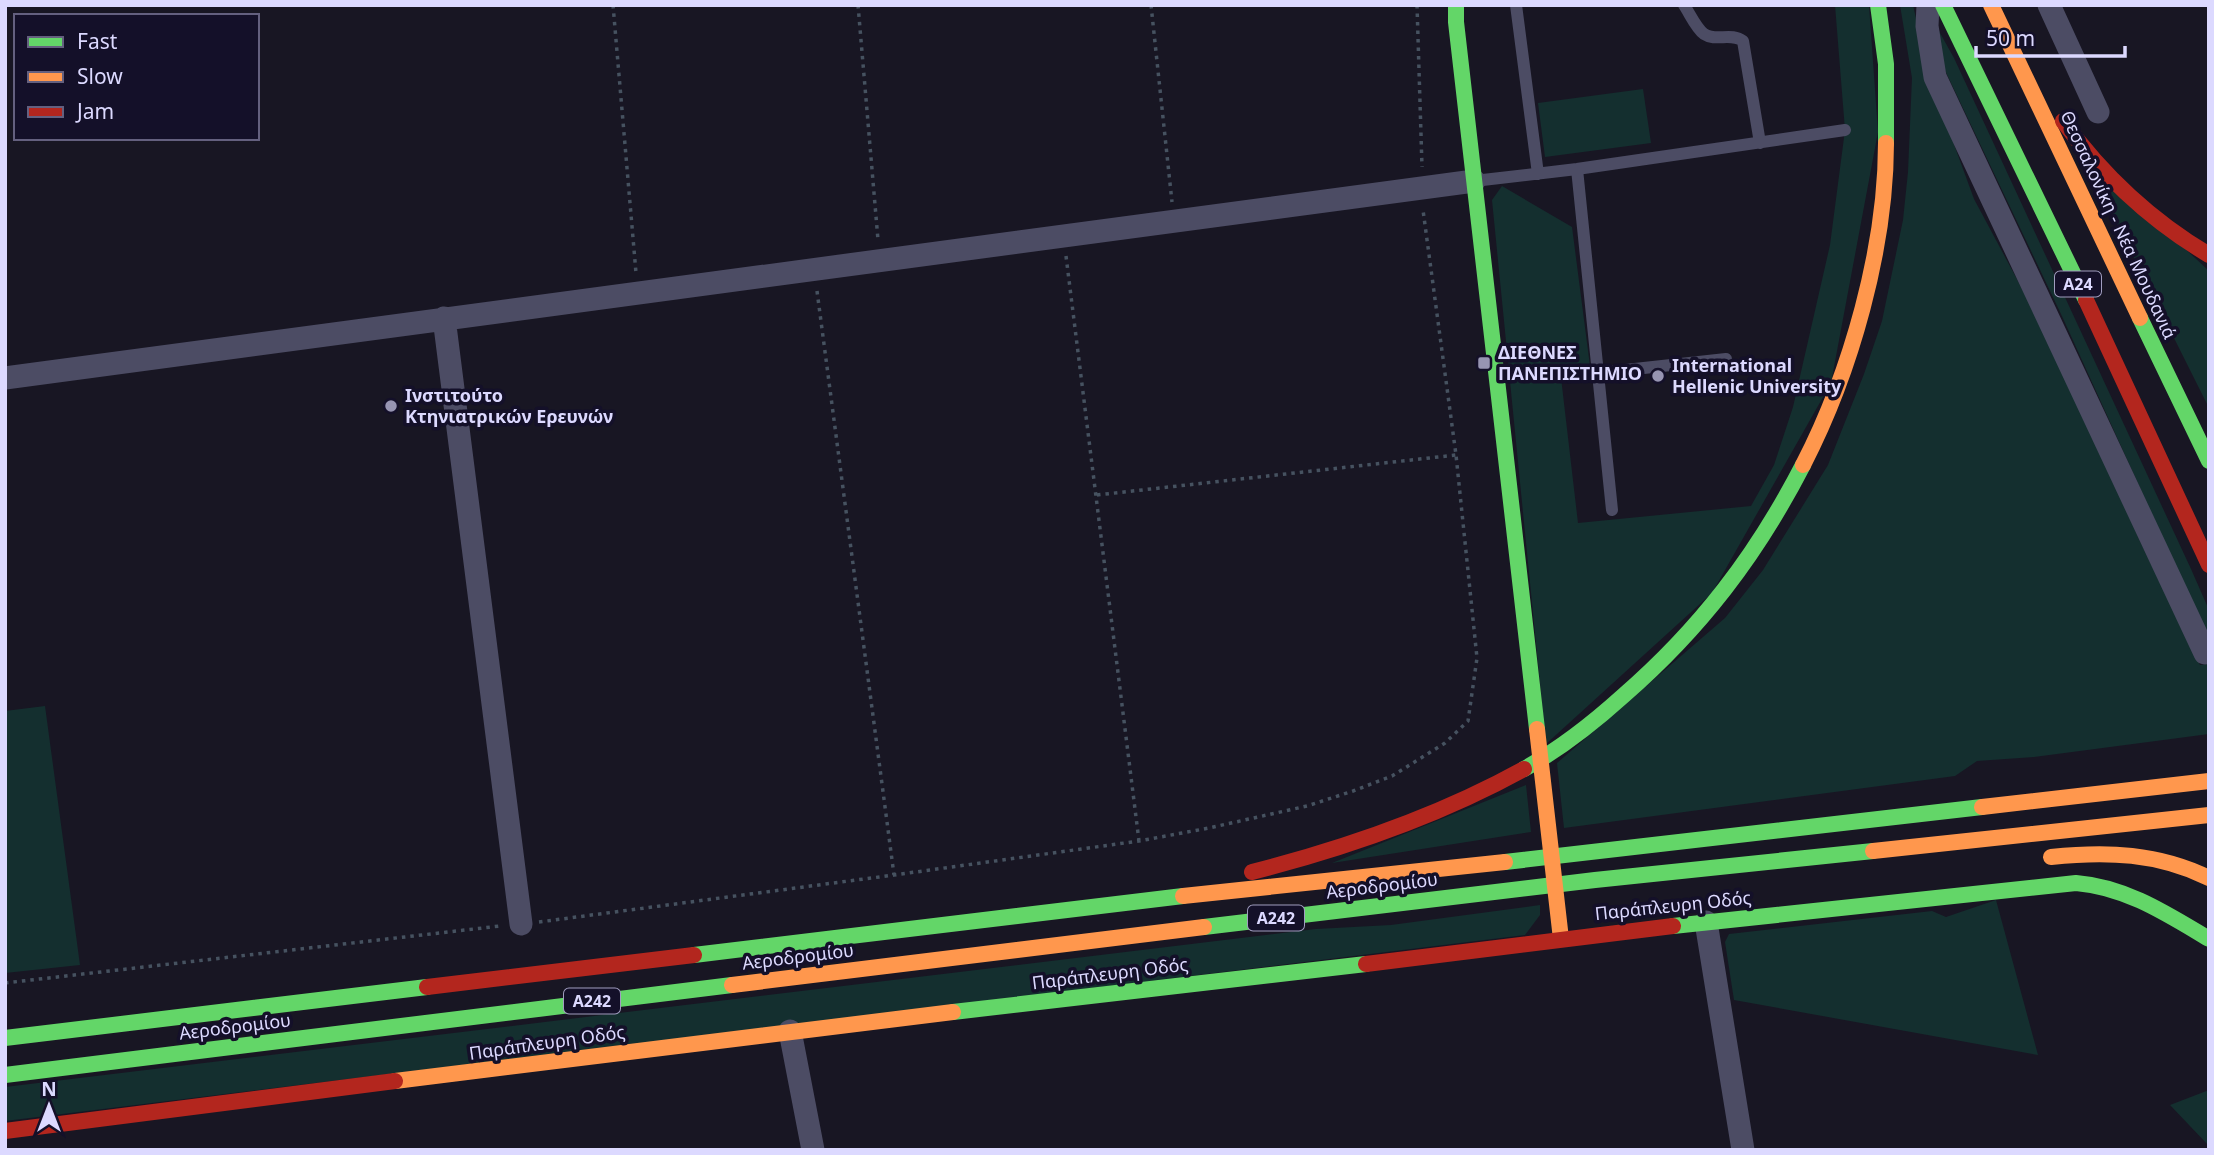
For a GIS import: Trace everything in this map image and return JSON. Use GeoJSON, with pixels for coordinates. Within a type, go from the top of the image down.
{"type":"FeatureCollection","features":[{"type":"Feature","properties":{"kind":"main road"},"geometry":{"type":"LineString","coordinates":[[1456,5],[1561,939]]}},
{"type":"Feature","properties":{"kind":"main road"},"geometry":{"type":"LineString","coordinates":[[1131,902],[1371,838],[1444,811],[1539,760],[1593,723],[1651,673],[1693,630],[1746,566],[1776,521],[1833,404],[1856,336],[1869,285],[1883,202],[1887,134],[1886,62],[1878,5]]}},
{"type":"Feature","properties":{"kind":"main road","name":"Α24"},"geometry":{"type":"LineString","coordinates":[[1943,5],[2060,244],[2209,565]]}},
{"type":"Feature","properties":{"kind":"main road","name":"Θεσσαλονίκη - Νέα Μουδανιά"},"geometry":{"type":"LineString","coordinates":[[1991,5],[2209,461]]}},
{"type":"Feature","properties":{"kind":"main road"},"geometry":{"type":"LineString","coordinates":[[2012,47],[2080,145],[2146,213],[2209,256]]}},
{"type":"Feature","properties":{"kind":"main road"},"geometry":{"type":"LineString","coordinates":[[1131,902],[2201,782]]}},
{"type":"Feature","properties":{"kind":"main road"},"geometry":{"type":"LineString","coordinates":[[1595,880],[2203,816]]}},
{"type":"Feature","properties":{"kind":"main road"},"geometry":{"type":"LineString","coordinates":[[2039,858],[2077,854],[2137,854],[2188,866],[2209,878]]}},
{"type":"Feature","properties":{"kind":"main road"},"geometry":{"type":"LineString","coordinates":[[1595,880],[1674,886],[1705,885]]}},
{"type":"Feature","properties":{"kind":"main road","name":"Αεροδρομίου"},"geometry":{"type":"LineString","coordinates":[[5,1075],[1595,880]]}},
{"type":"Feature","properties":{"kind":"main road","name":"Παράπλευρη Οδός"},"geometry":{"type":"LineString","coordinates":[[5,1131],[790,1031],[1706,922],[2078,882],[2124,894],[2209,939]]}},
{"type":"Feature","properties":{"kind":"main road","name":"Αεροδρομίου"},"geometry":{"type":"LineString","coordinates":[[5,1038],[1131,902]]}},
{"type":"Feature","properties":{"kind":"street"},"geometry":{"type":"LineString","coordinates":[[1928,5],[1927,26],[1935,77],[2205,653]]}},
{"type":"Feature","properties":{"kind":"street"},"geometry":{"type":"LineString","coordinates":[[2049,5],[2098,112]]}},
{"type":"Feature","properties":{"kind":"street"},"geometry":{"type":"LineString","coordinates":[[5,378],[1474,181]]}},
{"type":"Feature","properties":{"kind":"street"},"geometry":{"type":"LineString","coordinates":[[444,318],[521,924]]}},
{"type":"Feature","properties":{"kind":"street"},"geometry":{"type":"LineString","coordinates":[[1706,922],[1743,1150]]}},
{"type":"Feature","properties":{"kind":"street"},"geometry":{"type":"LineString","coordinates":[[790,1031],[813,1150]]}},
{"type":"Feature","properties":{"kind":"lane"},"geometry":{"type":"LineString","coordinates":[[1516,5],[1538,174]]}},
{"type":"Feature","properties":{"kind":"lane"},"geometry":{"type":"LineString","coordinates":[[1684,5],[1705,34],[1713,37],[1736,37],[1743,41],[1760,143]]}},
{"type":"Feature","properties":{"kind":"lane"},"geometry":{"type":"LineString","coordinates":[[1474,181],[1577,169],[1844,130]]}},
{"type":"Feature","properties":{"kind":"lane"},"geometry":{"type":"LineString","coordinates":[[1577,169],[1612,510]]}},
{"type":"Feature","properties":{"kind":"lane"},"geometry":{"type":"LineString","coordinates":[[1598,373],[1726,359]]}},
{"type":"Feature","properties":{"kind":"path"},"geometry":{"type":"LineString","coordinates":[[613,5],[638,293]]}},
{"type":"Feature","properties":{"kind":"path"},"geometry":{"type":"LineString","coordinates":[[858,5],[880,259]]}},
{"type":"Feature","properties":{"kind":"path"},"geometry":{"type":"LineString","coordinates":[[1151,5],[1174,221]]}},
{"type":"Feature","properties":{"kind":"path"},"geometry":{"type":"LineString","coordinates":[[5,983],[521,924],[1139,841],[1307,806],[1392,776],[1445,743],[1468,721],[1477,658],[1456,455],[1423,209],[1417,5]]}},
{"type":"Feature","properties":{"kind":"path"},"geometry":{"type":"LineString","coordinates":[[1063,237],[1139,841]]}},
{"type":"Feature","properties":{"kind":"path"},"geometry":{"type":"LineString","coordinates":[[814,268],[894,876]]}},
{"type":"Feature","properties":{"kind":"path"},"geometry":{"type":"LineString","coordinates":[[1096,495],[1456,455]]}},
{"type":"Feature","properties":{"kind":"green space"},"geometry":{"type":"Polygon","coordinates":[[[1835,5],[1869,5],[1878,132],[1831,383],[1712,593],[1546,744],[1492,200],[1502,186],[1572,227],[1590,366],[1560,369],[1578,523],[1751,506],[1774,465],[1793,407],[1830,245],[1845,130],[1835,5]]]}},
{"type":"Feature","properties":{"kind":"green space"},"geometry":{"type":"Polygon","coordinates":[[[1900,5],[1913,5],[1929,76],[1974,199],[2049,339],[2140,541],[2200,665],[2209,664],[2209,734],[2034,757],[1977,761],[1955,776],[1564,828],[1557,763],[1725,618],[1763,570],[1828,465],[1882,321],[1903,220],[1912,78],[1900,5]]]}},
{"type":"Feature","properties":{"kind":"green space"},"geometry":{"type":"Polygon","coordinates":[[[1935,24],[1954,58],[2191,569],[2209,610],[2209,640],[2061,314],[1941,62],[1935,24]]]}},
{"type":"Feature","properties":{"kind":"green space"},"geometry":{"type":"Polygon","coordinates":[[[1643,89],[1651,143],[1545,157],[1538,103],[1643,89]]]}},
{"type":"Feature","properties":{"kind":"green space"},"geometry":{"type":"Polygon","coordinates":[[[2081,152],[2209,271],[2209,408],[2081,152]]]}},
{"type":"Feature","properties":{"kind":"green space"},"geometry":{"type":"Polygon","coordinates":[[[45,706],[80,965],[5,973],[5,711],[45,706]]]}},
{"type":"Feature","properties":{"kind":"green space"},"geometry":{"type":"Polygon","coordinates":[[[1526,785],[1531,832],[1332,863],[1526,785]]]}},
{"type":"Feature","properties":{"kind":"green space"},"geometry":{"type":"Polygon","coordinates":[[[1996,900],[2038,1055],[1734,1000],[1725,942],[1729,934],[1932,911],[1946,917],[1996,900]]]}},
{"type":"Feature","properties":{"kind":"green space"},"geometry":{"type":"Polygon","coordinates":[[[1540,905],[1540,915],[1525,935],[5,1121],[5,1087],[1316,929],[1391,925],[1540,905]]]}},
{"type":"Feature","properties":{"kind":"green space"},"geometry":{"type":"Polygon","coordinates":[[[2209,1090],[2209,1146],[2170,1105],[2209,1090]]]}},
{"type":"Feature","properties":{"kind":"traffic: fast"},"geometry":{"type":"LineString","coordinates":[[1456,5],[1537,729]]}},
{"type":"Feature","properties":{"kind":"traffic: fast"},"geometry":{"type":"LineString","coordinates":[[1878,5],[1886,64],[1886,143]]}},
{"type":"Feature","properties":{"kind":"traffic: fast"},"geometry":{"type":"LineString","coordinates":[[1943,5],[2086,300]]}},
{"type":"Feature","properties":{"kind":"traffic: fast"},"geometry":{"type":"LineString","coordinates":[[2140,318],[2209,461]]}},
{"type":"Feature","properties":{"kind":"traffic: fast"},"geometry":{"type":"LineString","coordinates":[[1524,769],[1600,716],[1677,644],[1746,560],[1803,465]]}},
{"type":"Feature","properties":{"kind":"traffic: fast"},"geometry":{"type":"LineString","coordinates":[[1505,862],[1982,807]]}},
{"type":"Feature","properties":{"kind":"traffic: fast"},"geometry":{"type":"LineString","coordinates":[[1204,927],[1595,880],[1873,851]]}},
{"type":"Feature","properties":{"kind":"traffic: fast"},"geometry":{"type":"LineString","coordinates":[[1673,926],[2076,883],[2112,890],[2146,903],[2209,939]]}},
{"type":"Feature","properties":{"kind":"traffic: fast"},"geometry":{"type":"LineString","coordinates":[[694,955],[1183,896]]}},
{"type":"Feature","properties":{"kind":"traffic: fast"},"geometry":{"type":"LineString","coordinates":[[953,1012],[1366,964]]}},
{"type":"Feature","properties":{"kind":"traffic: fast"},"geometry":{"type":"LineString","coordinates":[[5,1075],[732,985]]}},
{"type":"Feature","properties":{"kind":"traffic: fast"},"geometry":{"type":"LineString","coordinates":[[5,1038],[427,987]]}},
{"type":"Feature","properties":{"kind":"traffic: slow"},"geometry":{"type":"LineString","coordinates":[[1991,5],[2140,318]]}},
{"type":"Feature","properties":{"kind":"traffic: slow"},"geometry":{"type":"LineString","coordinates":[[1803,465],[1836,390],[1863,309],[1880,225],[1886,143]]}},
{"type":"Feature","properties":{"kind":"traffic: slow"},"geometry":{"type":"LineString","coordinates":[[1537,729],[1561,939]]}},
{"type":"Feature","properties":{"kind":"traffic: slow"},"geometry":{"type":"LineString","coordinates":[[1982,807],[2209,781]]}},
{"type":"Feature","properties":{"kind":"traffic: slow"},"geometry":{"type":"LineString","coordinates":[[1873,851],[2209,815]]}},
{"type":"Feature","properties":{"kind":"traffic: slow"},"geometry":{"type":"LineString","coordinates":[[2051,857],[2092,854],[2132,856],[2171,863],[2209,878]]}},
{"type":"Feature","properties":{"kind":"traffic: slow"},"geometry":{"type":"LineString","coordinates":[[1183,896],[1505,862]]}},
{"type":"Feature","properties":{"kind":"traffic: slow"},"geometry":{"type":"LineString","coordinates":[[732,985],[1204,927]]}},
{"type":"Feature","properties":{"kind":"traffic: slow"},"geometry":{"type":"LineString","coordinates":[[395,1081],[953,1012]]}},
{"type":"Feature","properties":{"kind":"traffic: jam"},"geometry":{"type":"LineString","coordinates":[[2063,121],[2094,160],[2129,196],[2167,227],[2209,255]]}},
{"type":"Feature","properties":{"kind":"traffic: jam"},"geometry":{"type":"LineString","coordinates":[[2086,300],[2209,565]]}},
{"type":"Feature","properties":{"kind":"traffic: jam"},"geometry":{"type":"LineString","coordinates":[[1252,872],[1391,829],[1459,802],[1524,769]]}},
{"type":"Feature","properties":{"kind":"traffic: jam"},"geometry":{"type":"LineString","coordinates":[[1366,964],[1673,926]]}},
{"type":"Feature","properties":{"kind":"traffic: jam"},"geometry":{"type":"LineString","coordinates":[[427,987],[694,955]]}},
{"type":"Feature","properties":{"kind":"traffic: jam"},"geometry":{"type":"LineString","coordinates":[[5,1131],[395,1081]]}},
{"type":"Feature","properties":{"kind":"place","name":"ΔΙΕΘΝΕΣ ΠΑΝΕΠΙΣΤΗΜΙΟ"},"geometry":{"type":"Point","coordinates":[1484,363]}},
{"type":"Feature","properties":{"kind":"place","name":"International Hellenic University"},"geometry":{"type":"Point","coordinates":[1658,376]}},
{"type":"Feature","properties":{"kind":"place","name":"Ινστιτούτο Κτηνιατρικών Ερευνών"},"geometry":{"type":"Point","coordinates":[391,406]}}]}
